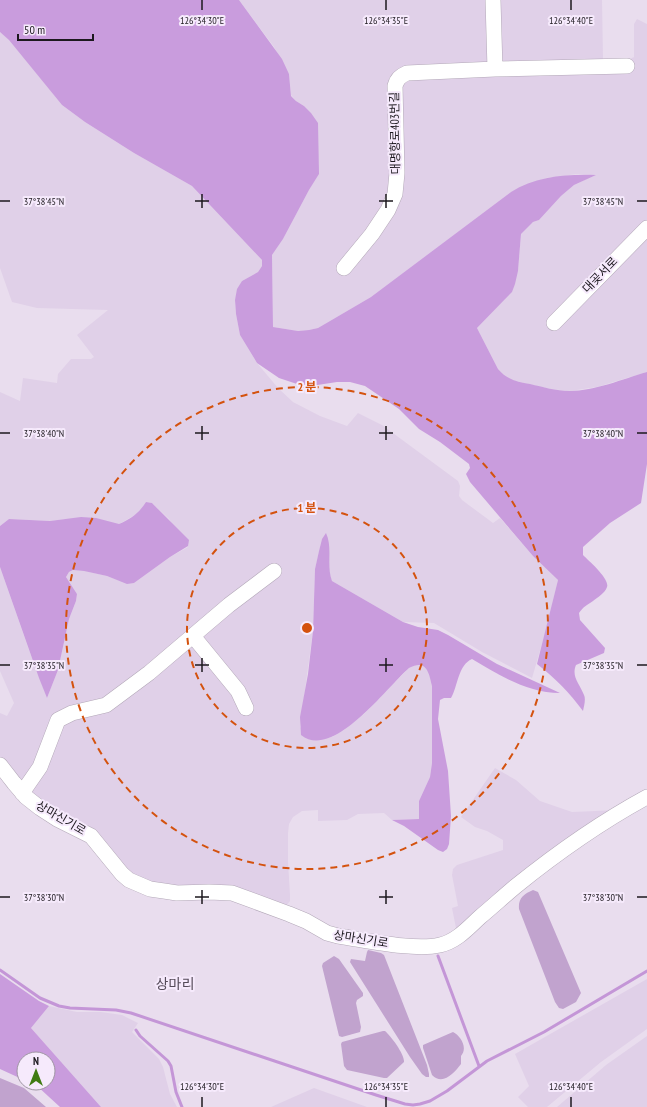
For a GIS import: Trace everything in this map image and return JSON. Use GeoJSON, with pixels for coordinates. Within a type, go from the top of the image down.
{"type":"FeatureCollection","features":[{"type":"Feature","properties":{"kind":"street"},"geometry":{"type":"LineString","coordinates":[[493,0],[495,69],[627,66]]}},
{"type":"Feature","properties":{"kind":"street","name":"대명항로403번길"},"geometry":{"type":"LineString","coordinates":[[344,268],[372,234],[388,210],[395,194],[397,173],[395,86],[397,80],[407,73],[495,69]]}},
{"type":"Feature","properties":{"kind":"street","name":"대곶서로"},"geometry":{"type":"LineString","coordinates":[[554,323],[647,228]]}},
{"type":"Feature","properties":{"kind":"street"},"geometry":{"type":"LineString","coordinates":[[22,793],[40,766],[58,720],[72,713],[106,705],[149,673],[229,605],[274,570]]}},
{"type":"Feature","properties":{"kind":"street"},"geometry":{"type":"LineString","coordinates":[[192,636],[235,687],[246,708]]}},
{"type":"Feature","properties":{"kind":"street","name":"상마신기로"},"geometry":{"type":"LineString","coordinates":[[0,764],[22,793],[40,808],[57,819],[91,836],[122,874],[129,880],[144,887],[177,893],[232,893],[306,921],[327,933],[407,946],[424,947],[440,945],[463,933],[516,886],[550,860],[647,797]]}},
{"type":"Feature","properties":{"kind":"shaded area"},"geometry":{"type":"Polygon","coordinates":[[[0,0],[239,0],[282,59],[289,74],[291,96],[311,113],[318,123],[319,174],[283,239],[272,255],[273,327],[298,331],[318,328],[371,297],[511,192],[531,182],[552,177],[596,175],[574,185],[561,196],[539,220],[533,222],[521,234],[518,271],[512,292],[477,328],[501,373],[517,381],[550,389],[570,391],[599,387],[647,372],[647,464],[641,503],[610,523],[583,547],[583,555],[605,579],[607,587],[603,593],[585,606],[579,613],[580,620],[605,648],[604,653],[576,665],[575,677],[585,697],[583,711],[562,686],[537,664],[558,580],[533,556],[470,482],[466,474],[470,468],[469,464],[440,442],[419,429],[399,409],[365,386],[350,382],[337,382],[311,386],[297,384],[279,378],[257,363],[240,335],[235,300],[237,289],[242,281],[258,272],[262,266],[262,260],[192,186],[134,153],[85,122],[62,105],[9,40],[0,32],[0,0]]]}},
{"type":"Feature","properties":{"kind":"shaded area"},"geometry":{"type":"Polygon","coordinates":[[[239,0],[602,0],[603,59],[630,59],[634,57],[634,24],[637,19],[647,24],[647,372],[597,387],[570,391],[550,389],[511,380],[503,375],[498,369],[477,328],[505,299],[518,271],[521,234],[533,222],[539,220],[561,196],[574,185],[595,175],[578,174],[546,178],[511,192],[371,297],[318,328],[298,331],[273,327],[272,255],[283,239],[319,174],[304,106],[296,101],[291,95],[289,74],[274,47],[239,0]]]}},
{"type":"Feature","properties":{"kind":"shaded area"},"geometry":{"type":"Polygon","coordinates":[[[0,32],[9,39],[62,105],[85,122],[134,153],[192,186],[262,260],[262,266],[258,272],[242,281],[235,300],[236,314],[240,335],[257,363],[278,388],[293,402],[320,416],[347,426],[358,413],[382,425],[458,481],[460,486],[459,496],[462,500],[493,523],[500,518],[533,556],[558,580],[546,630],[532,678],[482,652],[434,623],[403,622],[332,581],[322,539],[315,569],[313,631],[300,727],[314,740],[332,737],[344,730],[364,714],[409,668],[415,665],[421,665],[426,668],[430,674],[432,686],[432,763],[430,777],[419,801],[419,819],[392,820],[384,813],[358,814],[347,820],[318,821],[318,810],[302,811],[293,817],[289,824],[288,833],[290,901],[286,906],[191,888],[141,881],[118,861],[102,837],[36,797],[0,757],[0,713],[7,716],[14,703],[0,671],[0,567],[47,698],[58,670],[69,619],[76,601],[77,594],[66,577],[69,572],[73,570],[85,571],[107,576],[120,581],[134,583],[170,557],[188,547],[169,519],[152,503],[146,502],[140,511],[119,524],[66,519],[51,521],[9,519],[0,526],[0,392],[20,401],[23,378],[57,383],[58,374],[71,359],[91,359],[94,357],[77,335],[108,310],[37,308],[12,302],[0,268],[0,32]]]}},
{"type":"Feature","properties":{"kind":"shaded area"},"geometry":{"type":"Polygon","coordinates":[[[146,502],[152,503],[189,540],[188,546],[134,583],[127,584],[107,576],[84,571],[73,570],[69,572],[66,577],[77,594],[76,601],[69,619],[58,670],[47,698],[0,567],[0,526],[9,519],[50,521],[81,517],[96,518],[119,524],[134,515],[146,502]]]}},
{"type":"Feature","properties":{"kind":"shaded area"},"geometry":{"type":"Polygon","coordinates":[[[326,533],[329,545],[330,575],[332,581],[403,622],[418,627],[438,630],[497,664],[560,693],[536,690],[514,682],[472,659],[464,666],[451,698],[444,698],[440,700],[438,719],[448,771],[451,816],[449,844],[447,849],[443,852],[404,826],[392,820],[419,819],[419,801],[430,777],[432,763],[432,686],[430,676],[426,668],[419,665],[409,668],[374,704],[343,730],[328,738],[314,740],[301,735],[300,717],[308,674],[313,631],[315,569],[322,539],[326,533]]]}},
{"type":"Feature","properties":{"kind":"shaded area"},"geometry":{"type":"Polygon","coordinates":[[[495,768],[516,780],[540,801],[572,812],[619,810],[465,926],[456,928],[452,908],[458,906],[452,875],[453,869],[457,865],[503,850],[503,840],[487,831],[475,827],[461,817],[495,768]]]}},
{"type":"Feature","properties":{"kind":"shaded area"},"geometry":{"type":"Polygon","coordinates":[[[533,890],[538,892],[581,993],[576,1002],[563,1009],[559,1008],[555,1002],[519,909],[522,897],[533,890]]]}},
{"type":"Feature","properties":{"kind":"shaded area"},"geometry":{"type":"Polygon","coordinates":[[[368,950],[384,955],[427,1065],[429,1077],[422,1074],[410,1057],[350,962],[351,959],[365,961],[368,950]]]}},
{"type":"Feature","properties":{"kind":"shaded area"},"geometry":{"type":"Polygon","coordinates":[[[334,956],[339,959],[363,993],[363,996],[357,1000],[356,1003],[361,1027],[360,1032],[342,1037],[339,1036],[322,966],[323,963],[334,956]]]}},
{"type":"Feature","properties":{"kind":"shaded area"},"geometry":{"type":"Polygon","coordinates":[[[0,974],[39,1001],[49,1006],[31,1028],[51,1051],[16,1051],[16,1076],[0,1069],[0,974]]]}},
{"type":"Feature","properties":{"kind":"shaded area"},"geometry":{"type":"Polygon","coordinates":[[[647,979],[647,1029],[601,1062],[547,1107],[528,1107],[518,1097],[529,1086],[515,1054],[647,979]]]}},
{"type":"Feature","properties":{"kind":"shaded area"},"geometry":{"type":"Polygon","coordinates":[[[49,1006],[77,1012],[101,1012],[122,1015],[138,1023],[132,1032],[159,1059],[163,1067],[170,1094],[177,1107],[101,1107],[56,1056],[56,1051],[51,1051],[31,1028],[49,1006]]]}},
{"type":"Feature","properties":{"kind":"shaded area"},"geometry":{"type":"Polygon","coordinates":[[[383,1031],[388,1033],[397,1046],[404,1059],[404,1062],[387,1078],[347,1070],[344,1066],[342,1042],[383,1031]]]}},
{"type":"Feature","properties":{"kind":"shaded area"},"geometry":{"type":"Polygon","coordinates":[[[453,1032],[459,1036],[464,1046],[461,1056],[461,1064],[448,1077],[444,1079],[436,1078],[432,1075],[423,1045],[453,1032]]]}},
{"type":"Feature","properties":{"kind":"shaded area"},"geometry":{"type":"Polygon","coordinates":[[[647,1036],[647,1107],[557,1107],[606,1065],[647,1036]]]}},
{"type":"Feature","properties":{"kind":"shaded area"},"geometry":{"type":"Polygon","coordinates":[[[56,1056],[101,1107],[60,1107],[43,1091],[56,1091],[56,1056]]]}},
{"type":"Feature","properties":{"kind":"shaded area"},"geometry":{"type":"Polygon","coordinates":[[[0,1078],[16,1085],[16,1091],[27,1091],[46,1107],[0,1107],[0,1078]]]}},
{"type":"Feature","properties":{"kind":"shaded area"},"geometry":{"type":"Polygon","coordinates":[[[314,1088],[367,1107],[271,1107],[314,1088]]]}},
{"type":"Feature","properties":{"kind":"waterway"},"geometry":{"type":"LineString","coordinates":[[438,956],[479,1066]]}},
{"type":"Feature","properties":{"kind":"waterway"},"geometry":{"type":"LineString","coordinates":[[0,970],[40,998],[59,1006],[70,1008],[116,1010],[131,1013],[376,1095],[413,1105],[430,1101],[447,1091],[487,1061],[544,1032],[647,971]]}},
{"type":"Feature","properties":{"kind":"waterway"},"geometry":{"type":"LineString","coordinates":[[136,1030],[140,1036],[168,1061],[171,1066],[176,1092],[182,1107]]}},
{"type":"Feature","properties":{"kind":"district","name":"상마리"},"geometry":{"type":"Point","coordinates":[175,984]}}]}
